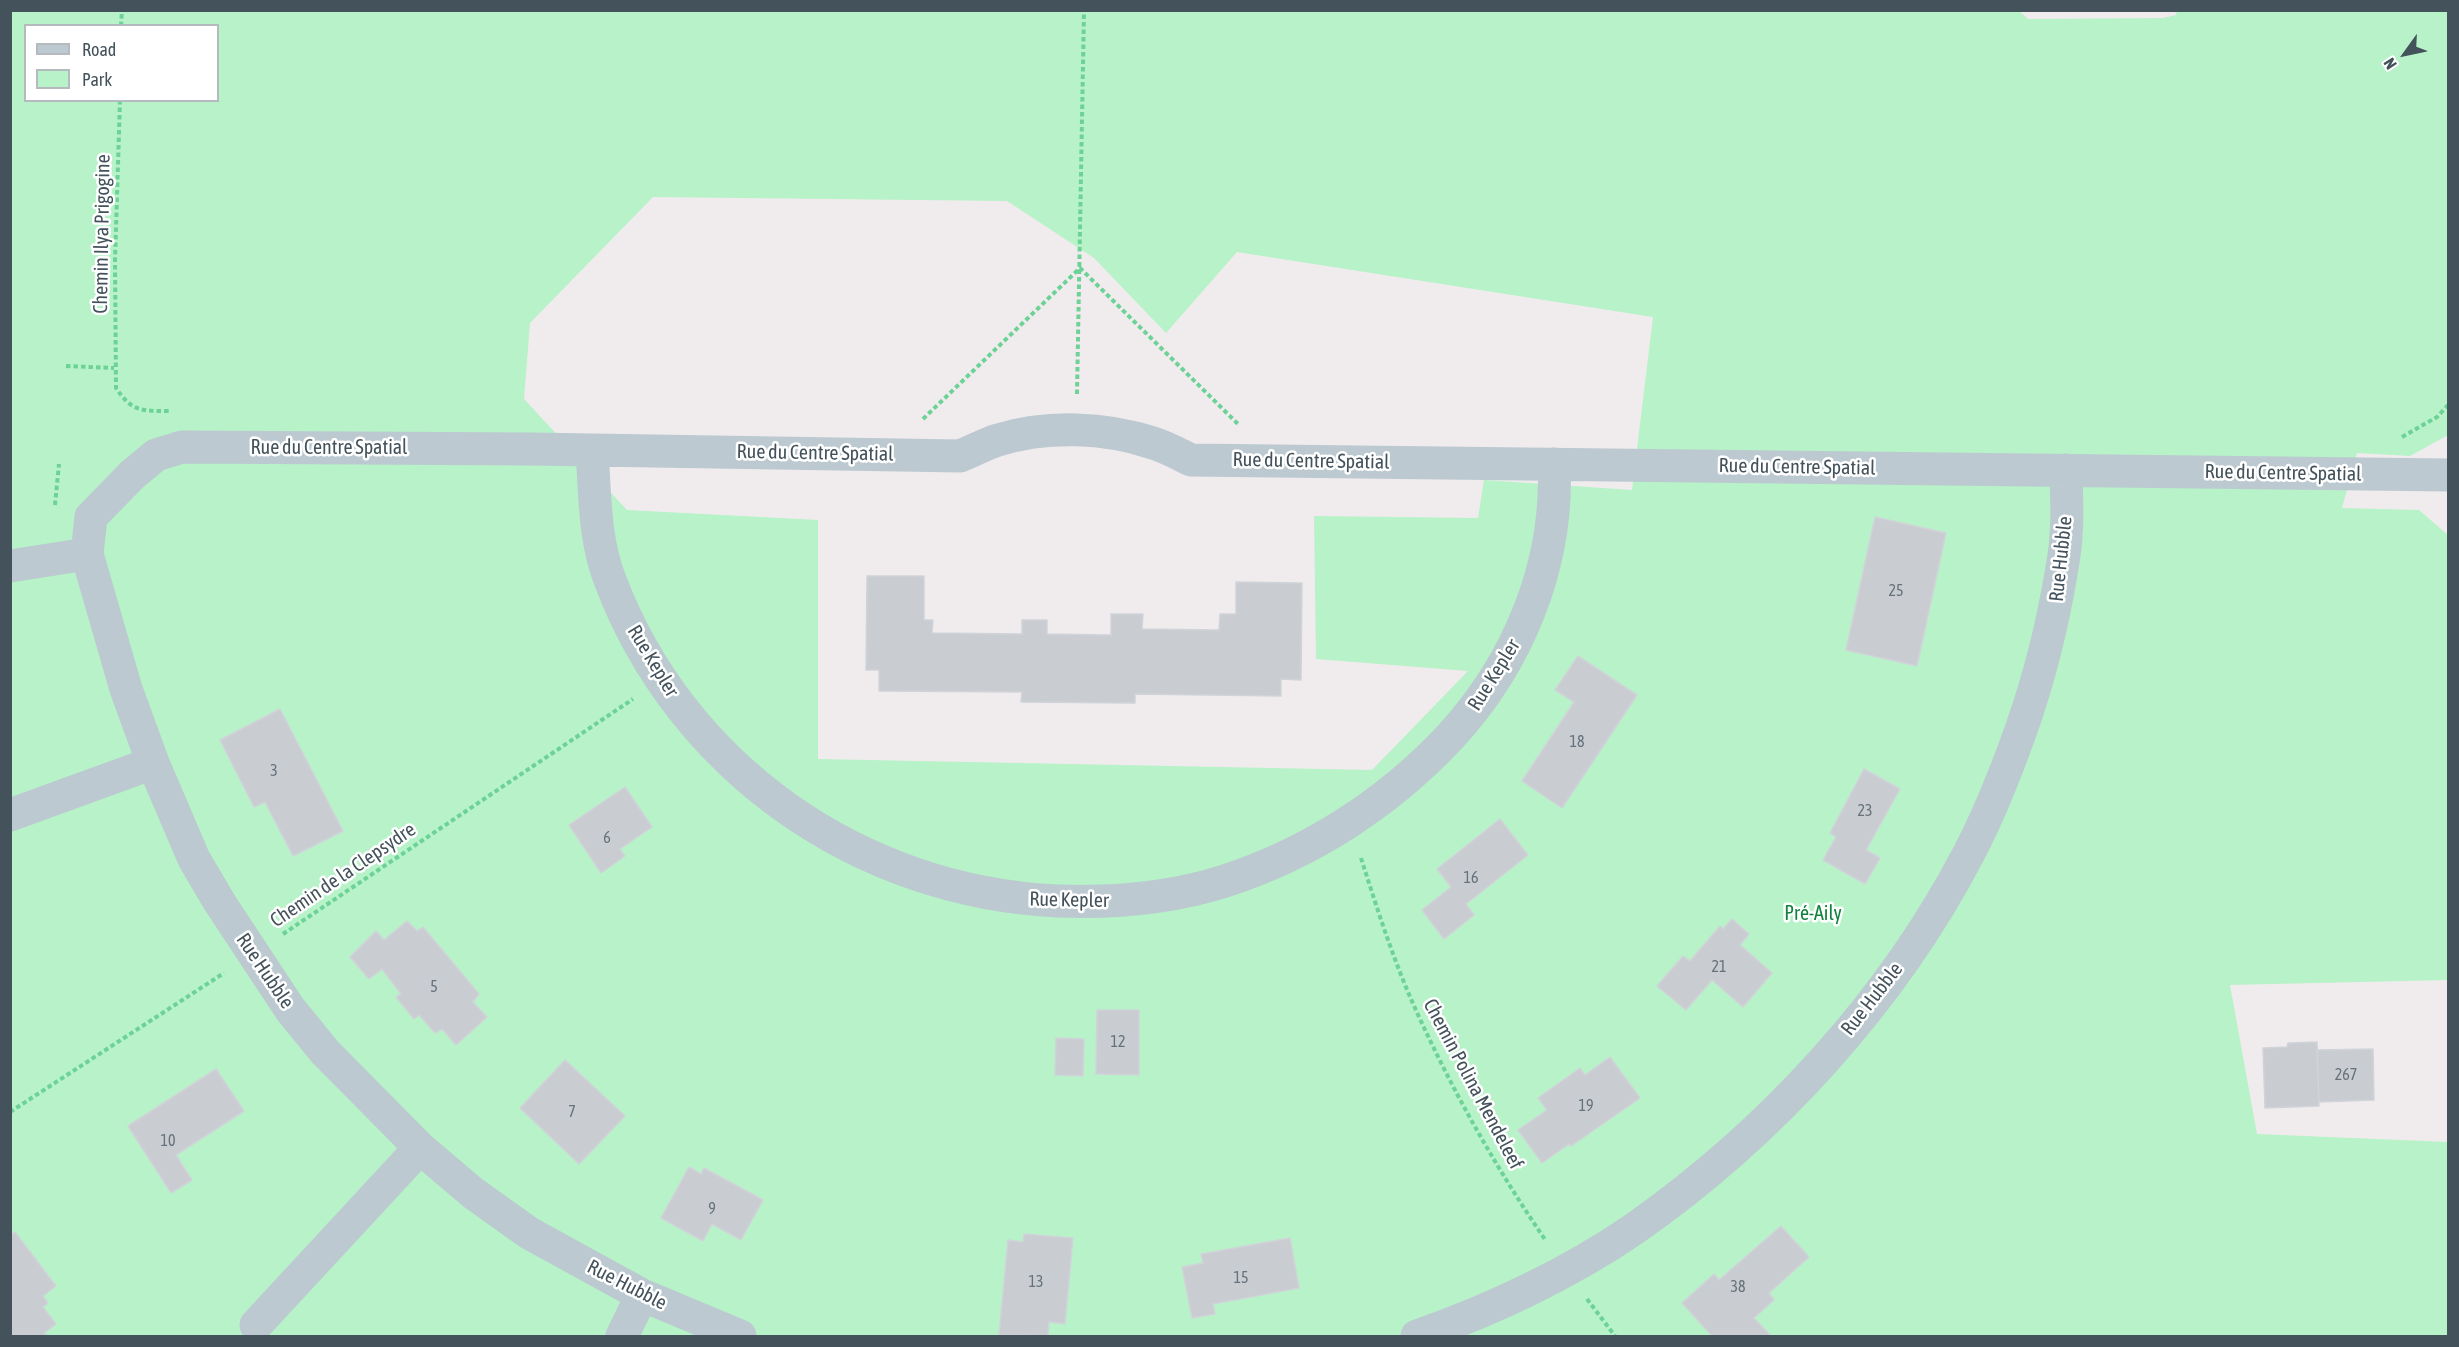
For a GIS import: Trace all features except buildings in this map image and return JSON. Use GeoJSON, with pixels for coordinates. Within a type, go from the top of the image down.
{"type":"FeatureCollection","features":[{"type":"Feature","properties":{"kind":"street","name":"Rue du Centre Spatial"},"geometry":{"type":"LineString","coordinates":[[182,447],[960,456],[999,440],[1038,432],[1077,430],[1155,443],[1191,460],[2448,475]]}},
{"type":"Feature","properties":{"kind":"street","name":"Rue Hubble"},"geometry":{"type":"LineString","coordinates":[[182,447],[156,454],[91,517],[87,554],[126,689],[153,763],[194,859],[253,954],[290,1009],[326,1052],[420,1148],[473,1193],[529,1233],[642,1295],[740,1336]]}},
{"type":"Feature","properties":{"kind":"street","name":"Rue Kepler"},"geometry":{"type":"LineString","coordinates":[[592,450],[598,534],[609,578],[633,632],[661,680],[690,720],[752,783],[799,819],[886,863],[969,891],[1020,899],[1077,902],[1125,901],[1177,892],[1223,882],[1274,863],[1349,823],[1423,765],[1463,722],[1494,681],[1523,627],[1545,566],[1554,518],[1554,464]]}},
{"type":"Feature","properties":{"kind":"street","name":"Rue Hubble"},"geometry":{"type":"LineString","coordinates":[[1417,1336],[1483,1310],[1566,1270],[1632,1230],[1689,1188],[1751,1133],[1805,1080],[1867,1009],[1923,931],[1969,853],[2002,783],[2032,699],[2054,618],[2067,535],[2066,470]]}},
{"type":"Feature","properties":{"kind":"street"},"geometry":{"type":"LineString","coordinates":[[10,566],[87,554]]}},
{"type":"Feature","properties":{"kind":"street"},"geometry":{"type":"LineString","coordinates":[[10,815],[153,763]]}},
{"type":"Feature","properties":{"kind":"street"},"geometry":{"type":"LineString","coordinates":[[256,1325],[420,1148]]}},
{"type":"Feature","properties":{"kind":"street"},"geometry":{"type":"LineString","coordinates":[[622,1336],[642,1295]]}},
{"type":"Feature","properties":{"kind":"path"},"geometry":{"type":"LineString","coordinates":[[1077,430],[1084,10]]}},
{"type":"Feature","properties":{"kind":"path","name":"Chemin Ilya Prigogine"},"geometry":{"type":"LineString","coordinates":[[66,366],[114,368],[120,102]]}},
{"type":"Feature","properties":{"kind":"path"},"geometry":{"type":"LineString","coordinates":[[922,421],[1080,268]]}},
{"type":"Feature","properties":{"kind":"path"},"geometry":{"type":"LineString","coordinates":[[1080,268],[1239,424],[1248,425]]}},
{"type":"Feature","properties":{"kind":"path","name":"Chemin de la Clepsydre"},"geometry":{"type":"LineString","coordinates":[[10,1112],[253,954],[661,680]]}},
{"type":"Feature","properties":{"kind":"path","name":"Chemin Polina Mendeleef"},"geometry":{"type":"LineString","coordinates":[[1349,823],[1411,999],[1479,1133],[1516,1198],[1615,1336]]}},
{"type":"Feature","properties":{"kind":"green space","name":"Pré-Aily"},"geometry":{"type":"Polygon","coordinates":[[[2018,10],[2028,19],[2163,18],[2176,15],[2177,10],[2448,11],[2448,435],[2410,456],[2357,453],[2342,508],[2419,510],[2448,535],[2448,980],[2230,985],[2257,1134],[2448,1142],[2448,1336],[11,1336],[10,11],[2018,10]],[[653,197],[530,323],[524,399],[627,510],[818,520],[818,759],[1372,770],[1468,671],[1316,659],[1314,516],[1478,518],[1484,480],[1632,490],[1653,317],[1237,252],[1166,333],[1094,258],[1007,201],[653,197]]]}}]}
